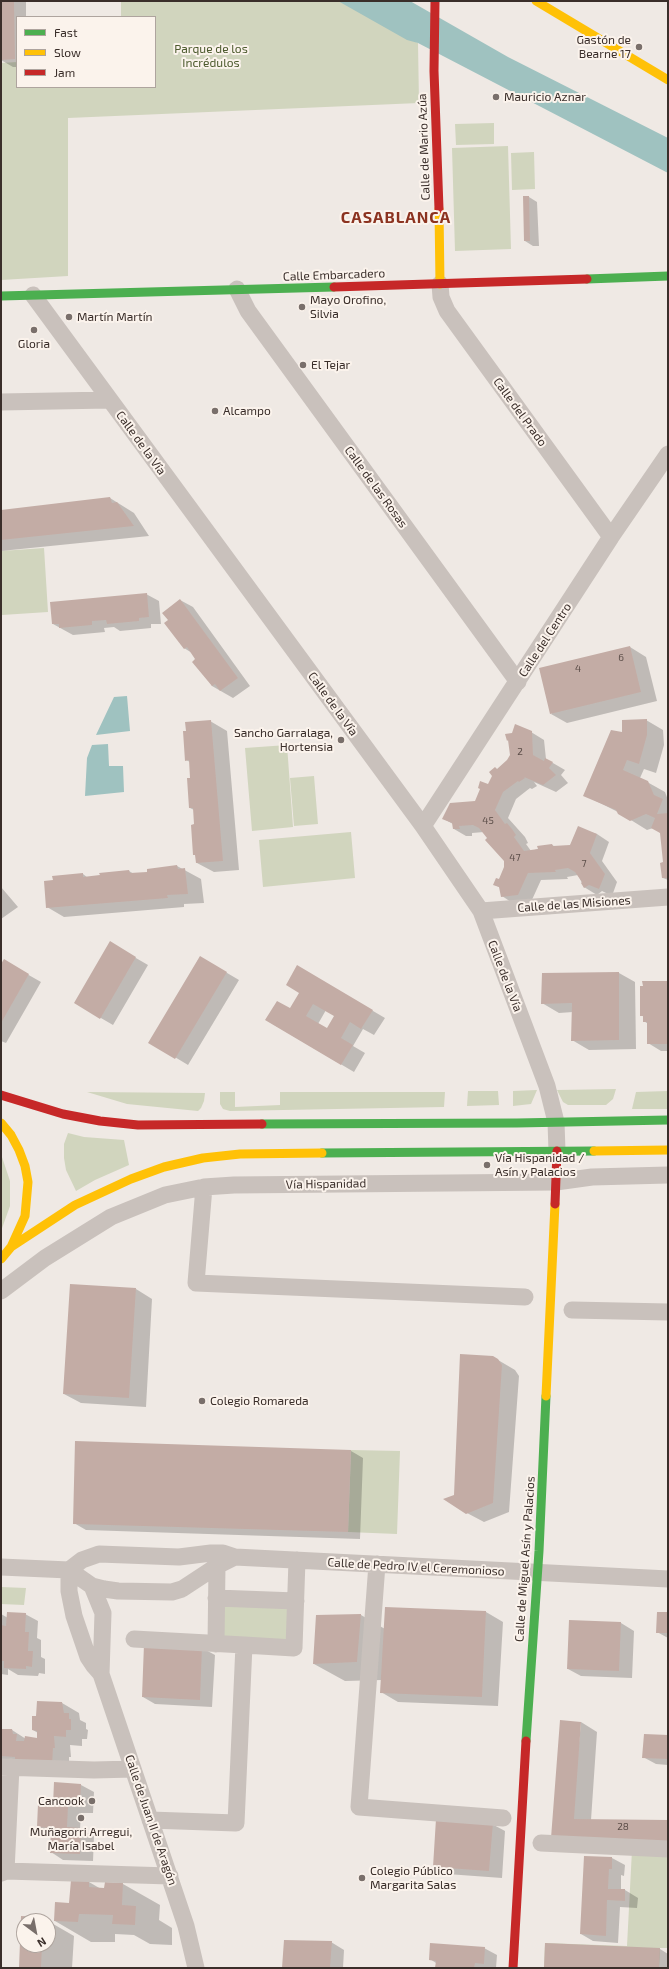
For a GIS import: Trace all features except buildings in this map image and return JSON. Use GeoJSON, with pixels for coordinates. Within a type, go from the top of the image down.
{"type":"FeatureCollection","features":[{"type":"Feature","properties":{"kind":"main road","name":"Calle de Mario Azúa"},"geometry":{"type":"LineString","coordinates":[[438,1],[435,8],[434,60],[436,174],[441,265],[440,284]]}},
{"type":"Feature","properties":{"kind":"main road"},"geometry":{"type":"LineString","coordinates":[[536,1],[668,80]]}},
{"type":"Feature","properties":{"kind":"main road","name":"Calle Embarcadero"},"geometry":{"type":"LineString","coordinates":[[1,296],[668,276]]}},
{"type":"Feature","properties":{"kind":"main road"},"geometry":{"type":"LineString","coordinates":[[1,1095],[63,1114],[100,1121],[138,1125],[668,1120]]}},
{"type":"Feature","properties":{"kind":"main road"},"geometry":{"type":"LineString","coordinates":[[1,1259],[11,1247],[25,1216],[28,1182],[25,1166],[2,1112]]}},
{"type":"Feature","properties":{"kind":"main road"},"geometry":{"type":"LineString","coordinates":[[1,1123],[11,1135]]}},
{"type":"Feature","properties":{"kind":"main road"},"geometry":{"type":"LineString","coordinates":[[11,1247],[75,1205],[99,1193],[164,1167],[203,1158],[240,1154],[668,1150]]}},
{"type":"Feature","properties":{"kind":"main road","name":"Calle de Miguel Asín y Palacios"},"geometry":{"type":"LineString","coordinates":[[513,1968],[537,1573],[557,1151]]}},
{"type":"Feature","properties":{"kind":"street","name":"Calle del Prado"},"geometry":{"type":"LineString","coordinates":[[440,284],[441,298],[447,311],[611,537]]}},
{"type":"Feature","properties":{"kind":"street","name":"Calle de las Rosas"},"geometry":{"type":"LineString","coordinates":[[237,290],[248,311],[518,682]]}},
{"type":"Feature","properties":{"kind":"street","name":"Calle de la Vía"},"geometry":{"type":"LineString","coordinates":[[33,295],[108,400],[423,826],[481,911],[547,1086],[556,1122],[557,1151]]}},
{"type":"Feature","properties":{"kind":"street"},"geometry":{"type":"LineString","coordinates":[[1,402],[108,400]]}},
{"type":"Feature","properties":{"kind":"street","name":"Calle del Centro"},"geometry":{"type":"LineString","coordinates":[[423,826],[611,537],[668,454]]}},
{"type":"Feature","properties":{"kind":"street","name":"Calle de las Misiones"},"geometry":{"type":"LineString","coordinates":[[481,911],[668,897]]}},
{"type":"Feature","properties":{"kind":"street","name":"Vía Hispanidad"},"geometry":{"type":"LineString","coordinates":[[4,1286],[52,1253],[111,1217],[158,1198],[204,1187],[234,1184],[556,1182],[592,1177],[668,1175]]}},
{"type":"Feature","properties":{"kind":"street"},"geometry":{"type":"LineString","coordinates":[[204,1187],[196,1283],[525,1297]]}},
{"type":"Feature","properties":{"kind":"street"},"geometry":{"type":"LineString","coordinates":[[572,1310],[668,1312]]}},
{"type":"Feature","properties":{"kind":"street","name":"Calle de Pedro IV el Ceremonioso"},"geometry":{"type":"LineString","coordinates":[[235,1557],[217,1566],[182,1589],[172,1592],[118,1591],[92,1586],[69,1570],[77,1563],[88,1557],[105,1554],[179,1557],[211,1553],[235,1557],[668,1579]]}},
{"type":"Feature","properties":{"kind":"street"},"geometry":{"type":"LineString","coordinates":[[134,1639],[294,1648],[298,1560]]}},
{"type":"Feature","properties":{"kind":"street"},"geometry":{"type":"LineString","coordinates":[[377,1564],[359,1807],[503,1818]]}},
{"type":"Feature","properties":{"kind":"street"},"geometry":{"type":"LineString","coordinates":[[216,1644],[217,1566]]}},
{"type":"Feature","properties":{"kind":"street"},"geometry":{"type":"LineString","coordinates":[[1,1567],[69,1570]]}},
{"type":"Feature","properties":{"kind":"street","name":"Calle de Juan II de Aragón"},"geometry":{"type":"LineString","coordinates":[[69,1570],[69,1591],[74,1616],[88,1657],[102,1674]]}},
{"type":"Feature","properties":{"kind":"street","name":"Calle de Juan II de Aragón"},"geometry":{"type":"LineString","coordinates":[[92,1586],[103,1613],[102,1674],[186,1926],[196,1968]]}},
{"type":"Feature","properties":{"kind":"street"},"geometry":{"type":"LineString","coordinates":[[103,1613],[118,1591]]}},
{"type":"Feature","properties":{"kind":"street"},"geometry":{"type":"LineString","coordinates":[[216,1598],[296,1601]]}},
{"type":"Feature","properties":{"kind":"street"},"geometry":{"type":"LineString","coordinates":[[150,1820],[236,1823],[244,1646]]}},
{"type":"Feature","properties":{"kind":"street"},"geometry":{"type":"LineString","coordinates":[[133,1769],[94,1770],[6,1767],[3,1872],[170,1876]]}},
{"type":"Feature","properties":{"kind":"street"},"geometry":{"type":"LineString","coordinates":[[541,1843],[668,1849]]}},
{"type":"Feature","properties":{"kind":"green space","name":"Parque de los Incrédulos"},"geometry":{"type":"Polygon","coordinates":[[[121,1],[340,1],[418,43],[419,103],[68,118],[68,276],[1,280],[1,63],[16,62],[16,88],[156,88],[156,16],[121,16],[121,1]]]}},
{"type":"Feature","properties":{"kind":"green space"},"geometry":{"type":"Polygon","coordinates":[[[494,123],[494,144],[456,145],[455,124],[494,123]]]}},
{"type":"Feature","properties":{"kind":"green space"},"geometry":{"type":"Polygon","coordinates":[[[508,146],[511,249],[455,251],[452,148],[508,146]]]}},
{"type":"Feature","properties":{"kind":"green space"},"geometry":{"type":"Polygon","coordinates":[[[534,152],[535,189],[512,190],[511,153],[534,152]]]}},
{"type":"Feature","properties":{"kind":"green space"},"geometry":{"type":"Polygon","coordinates":[[[44,548],[48,612],[2,615],[1,551],[44,548]]]}},
{"type":"Feature","properties":{"kind":"green space"},"geometry":{"type":"Polygon","coordinates":[[[287,745],[293,827],[252,831],[245,748],[287,745]]]}},
{"type":"Feature","properties":{"kind":"green space"},"geometry":{"type":"Polygon","coordinates":[[[314,776],[318,824],[294,826],[290,778],[314,776]]]}},
{"type":"Feature","properties":{"kind":"green space"},"geometry":{"type":"Polygon","coordinates":[[[351,832],[355,878],[263,887],[259,840],[351,832]]]}},
{"type":"Feature","properties":{"kind":"green space"},"geometry":{"type":"Polygon","coordinates":[[[616,1089],[613,1099],[606,1105],[568,1105],[563,1102],[557,1090],[616,1089]]]}},
{"type":"Feature","properties":{"kind":"green space"},"geometry":{"type":"Polygon","coordinates":[[[537,1090],[531,1104],[513,1106],[513,1091],[537,1090]]]}},
{"type":"Feature","properties":{"kind":"green space"},"geometry":{"type":"Polygon","coordinates":[[[468,1091],[498,1091],[499,1105],[467,1106],[468,1091]]]}},
{"type":"Feature","properties":{"kind":"green space"},"geometry":{"type":"Polygon","coordinates":[[[668,1091],[668,1109],[632,1109],[636,1092],[668,1091]]]}},
{"type":"Feature","properties":{"kind":"green space"},"geometry":{"type":"Polygon","coordinates":[[[87,1092],[205,1093],[204,1101],[198,1111],[127,1104],[87,1092]]]}},
{"type":"Feature","properties":{"kind":"green space"},"geometry":{"type":"Polygon","coordinates":[[[220,1092],[235,1092],[235,1107],[280,1105],[280,1092],[445,1092],[444,1107],[230,1111],[223,1109],[220,1104],[220,1092]]]}},
{"type":"Feature","properties":{"kind":"green space"},"geometry":{"type":"Polygon","coordinates":[[[68,1133],[84,1137],[124,1140],[129,1165],[95,1180],[76,1191],[66,1170],[64,1158],[64,1144],[68,1133]]]}},
{"type":"Feature","properties":{"kind":"green space"},"geometry":{"type":"Polygon","coordinates":[[[1,1154],[10,1181],[10,1206],[1,1231],[1,1154]]]}},
{"type":"Feature","properties":{"kind":"green space"},"geometry":{"type":"Polygon","coordinates":[[[351,1450],[400,1451],[397,1534],[348,1532],[351,1450]]]}},
{"type":"Feature","properties":{"kind":"green space"},"geometry":{"type":"Polygon","coordinates":[[[1,1587],[26,1588],[24,1605],[1,1604],[1,1587]]]}},
{"type":"Feature","properties":{"kind":"green space"},"geometry":{"type":"Polygon","coordinates":[[[219,1600],[294,1605],[294,1646],[216,1642],[219,1600]]]}},
{"type":"Feature","properties":{"kind":"green space"},"geometry":{"type":"Polygon","coordinates":[[[632,1850],[668,1852],[668,1948],[660,1948],[659,1968],[544,1968],[545,1943],[627,1946],[632,1850]]]}},
{"type":"Feature","properties":{"kind":"water"},"geometry":{"type":"Polygon","coordinates":[[[338,1],[410,1],[508,57],[668,138],[668,173],[418,43],[407,40],[338,1]]]}},
{"type":"Feature","properties":{"kind":"water"},"geometry":{"type":"Polygon","coordinates":[[[127,696],[130,731],[96,735],[114,697],[127,696]]]}},
{"type":"Feature","properties":{"kind":"water"},"geometry":{"type":"Polygon","coordinates":[[[108,744],[109,766],[123,766],[124,792],[85,796],[87,758],[92,745],[108,744]]]}},
{"type":"Feature","properties":{"kind":"traffic: fast"},"geometry":{"type":"LineString","coordinates":[[587,279],[668,276]]}},
{"type":"Feature","properties":{"kind":"traffic: fast"},"geometry":{"type":"LineString","coordinates":[[1,296],[334,287]]}},
{"type":"Feature","properties":{"kind":"traffic: fast"},"geometry":{"type":"LineString","coordinates":[[262,1124],[517,1123],[668,1120]]}},
{"type":"Feature","properties":{"kind":"traffic: fast"},"geometry":{"type":"LineString","coordinates":[[322,1153],[594,1151]]}},
{"type":"Feature","properties":{"kind":"traffic: fast"},"geometry":{"type":"LineString","coordinates":[[526,1741],[539,1551],[546,1396]]}},
{"type":"Feature","properties":{"kind":"traffic: slow"},"geometry":{"type":"LineString","coordinates":[[536,1],[668,80]]}},
{"type":"Feature","properties":{"kind":"traffic: slow"},"geometry":{"type":"LineString","coordinates":[[439,209],[440,284]]}},
{"type":"Feature","properties":{"kind":"traffic: slow"},"geometry":{"type":"LineString","coordinates":[[1,1123],[11,1135],[19,1150],[25,1166],[28,1182],[25,1216],[11,1247],[1,1259]]}},
{"type":"Feature","properties":{"kind":"traffic: slow"},"geometry":{"type":"LineString","coordinates":[[594,1151],[668,1150]]}},
{"type":"Feature","properties":{"kind":"traffic: slow"},"geometry":{"type":"LineString","coordinates":[[11,1247],[75,1205],[131,1179],[164,1167],[203,1158],[240,1154],[322,1153]]}},
{"type":"Feature","properties":{"kind":"traffic: slow"},"geometry":{"type":"LineString","coordinates":[[546,1396],[555,1204]]}},
{"type":"Feature","properties":{"kind":"traffic: jam"},"geometry":{"type":"LineString","coordinates":[[435,1],[434,71],[439,209]]}},
{"type":"Feature","properties":{"kind":"traffic: jam"},"geometry":{"type":"LineString","coordinates":[[334,287],[587,279]]}},
{"type":"Feature","properties":{"kind":"traffic: jam"},"geometry":{"type":"LineString","coordinates":[[1,1095],[63,1114],[100,1121],[138,1125],[262,1124]]}},
{"type":"Feature","properties":{"kind":"traffic: jam"},"geometry":{"type":"LineString","coordinates":[[555,1204],[557,1151]]}},
{"type":"Feature","properties":{"kind":"traffic: jam"},"geometry":{"type":"LineString","coordinates":[[513,1968],[526,1741]]}},
{"type":"Feature","properties":{"kind":"place","name":"Gastón de Bearne 17"},"geometry":{"type":"Point","coordinates":[639,47]}},
{"type":"Feature","properties":{"kind":"place","name":"Mauricio Aznar"},"geometry":{"type":"Point","coordinates":[496,97]}},
{"type":"Feature","properties":{"kind":"place","name":"Mayo Orofino, Silvia"},"geometry":{"type":"Point","coordinates":[302,307]}},
{"type":"Feature","properties":{"kind":"place","name":"Martín Martín"},"geometry":{"type":"Point","coordinates":[69,317]}},
{"type":"Feature","properties":{"kind":"place","name":"Gloria"},"geometry":{"type":"Point","coordinates":[34,330]}},
{"type":"Feature","properties":{"kind":"place","name":"El Tejar"},"geometry":{"type":"Point","coordinates":[303,365]}},
{"type":"Feature","properties":{"kind":"place","name":"Alcampo"},"geometry":{"type":"Point","coordinates":[215,411]}},
{"type":"Feature","properties":{"kind":"place","name":"Sancho Garralaga, Hortensia"},"geometry":{"type":"Point","coordinates":[341,740]}},
{"type":"Feature","properties":{"kind":"place","name":"Vía Hispanidad / Asín y Palacios"},"geometry":{"type":"Point","coordinates":[487,1165]}},
{"type":"Feature","properties":{"kind":"place","name":"Colegio Romareda"},"geometry":{"type":"Point","coordinates":[202,1401]}},
{"type":"Feature","properties":{"kind":"place","name":"Cancook"},"geometry":{"type":"Point","coordinates":[92,1801]}},
{"type":"Feature","properties":{"kind":"place","name":"Muñagorri Arregui, María Isabel"},"geometry":{"type":"Point","coordinates":[81,1818]}},
{"type":"Feature","properties":{"kind":"place","name":"Colegio Público Margarita Salas"},"geometry":{"type":"Point","coordinates":[362,1878]}},
{"type":"Feature","properties":{"kind":"district","name":"CASABLANCA"},"geometry":{"type":"Point","coordinates":[396,218]}}]}
